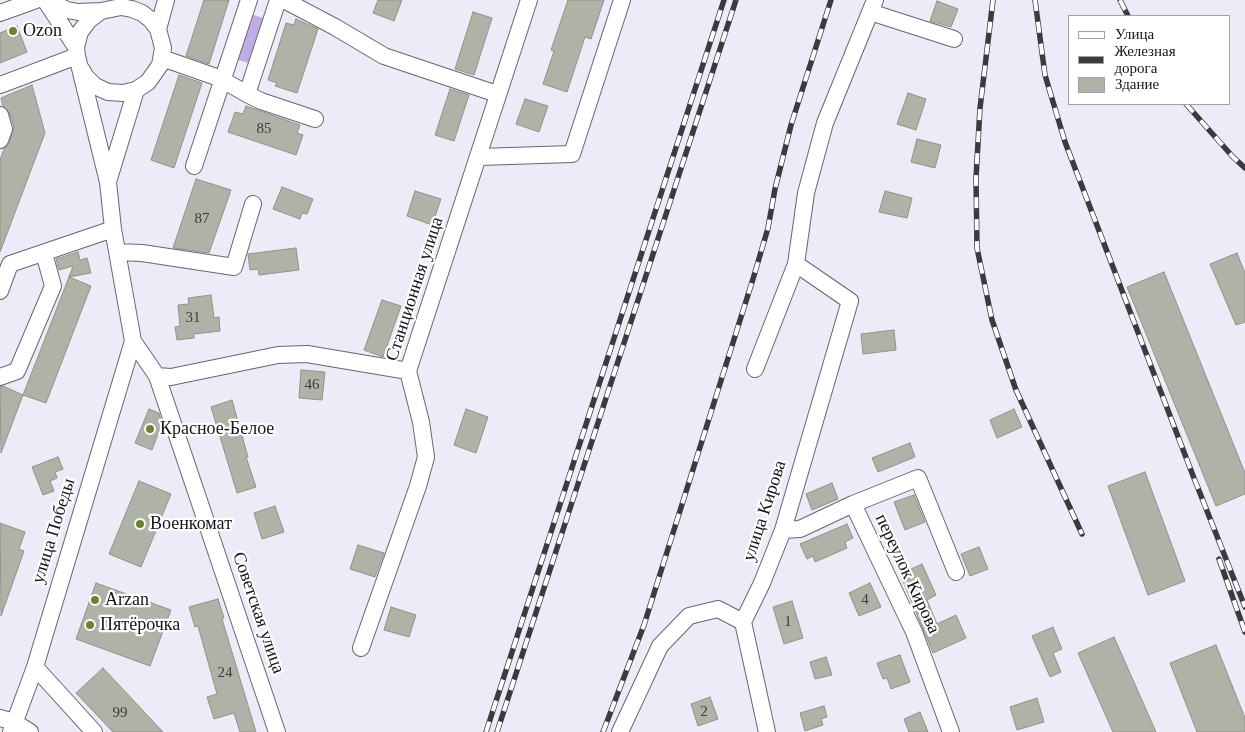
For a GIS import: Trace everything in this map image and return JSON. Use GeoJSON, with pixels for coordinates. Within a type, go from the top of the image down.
{"type":"FeatureCollection","features":[{"type":"Feature","properties":{"kind":"street"},"geometry":{"type":"LineString","coordinates":[[0,13],[36,0]]}},
{"type":"Feature","properties":{"kind":"street"},"geometry":{"type":"LineString","coordinates":[[46,0],[67,10],[78,12],[101,11],[126,3],[132,9],[142,13],[158,29],[163,48],[157,72],[148,82],[136,90],[123,93],[108,92],[95,86],[85,76],[77,55],[46,0]]}},
{"type":"Feature","properties":{"kind":"street"},"geometry":{"type":"LineString","coordinates":[[158,29],[166,0]]}},
{"type":"Feature","properties":{"kind":"street"},"geometry":{"type":"LineString","coordinates":[[194,166],[249,0]]}},
{"type":"Feature","properties":{"kind":"street"},"geometry":{"type":"LineString","coordinates":[[248,94],[278,0]]}},
{"type":"Feature","properties":{"kind":"street"},"geometry":{"type":"LineString","coordinates":[[284,0],[331,24],[384,56],[497,94]]}},
{"type":"Feature","properties":{"kind":"street","name":"Станционная улица"},"geometry":{"type":"LineString","coordinates":[[361,648],[418,486],[426,457],[408,371],[529,0]]}},
{"type":"Feature","properties":{"kind":"street"},"geometry":{"type":"LineString","coordinates":[[479,157],[572,154],[622,0]]}},
{"type":"Feature","properties":{"kind":"street"},"geometry":{"type":"LineString","coordinates":[[755,369],[796,264],[806,193],[825,123],[873,6],[954,39]]}},
{"type":"Feature","properties":{"kind":"street"},"geometry":{"type":"LineString","coordinates":[[101,11],[89,20],[80,32],[77,55],[108,182],[113,229],[132,341]]}},
{"type":"Feature","properties":{"kind":"street"},"geometry":{"type":"LineString","coordinates":[[0,85],[77,55]]}},
{"type":"Feature","properties":{"kind":"street"},"geometry":{"type":"LineString","coordinates":[[162,58],[223,79],[261,101],[316,119]]}},
{"type":"Feature","properties":{"kind":"street"},"geometry":{"type":"LineString","coordinates":[[108,182],[136,90]]}},
{"type":"Feature","properties":{"kind":"street"},"geometry":{"type":"LineString","coordinates":[[0,115],[4,129],[0,140]]}},
{"type":"Feature","properties":{"kind":"street"},"geometry":{"type":"LineString","coordinates":[[117,252],[142,253],[234,267],[253,204]]}},
{"type":"Feature","properties":{"kind":"street"},"geometry":{"type":"LineString","coordinates":[[0,291],[5,260],[44,253],[113,229]]}},
{"type":"Feature","properties":{"kind":"street"},"geometry":{"type":"LineString","coordinates":[[0,377],[17,371],[53,286],[44,253]]}},
{"type":"Feature","properties":{"kind":"street","name":"улица Кирова"},"geometry":{"type":"LineString","coordinates":[[742,622],[762,583],[783,530],[850,301],[796,264]]}},
{"type":"Feature","properties":{"kind":"street","name":"Советская улица"},"geometry":{"type":"LineString","coordinates":[[132,341],[157,376],[277,732]]}},
{"type":"Feature","properties":{"kind":"street","name":"улица Победы"},"geometry":{"type":"LineString","coordinates":[[8,724],[35,667],[132,341]]}},
{"type":"Feature","properties":{"kind":"street"},"geometry":{"type":"LineString","coordinates":[[157,376],[171,377],[278,355],[307,354],[408,371]]}},
{"type":"Feature","properties":{"kind":"street"},"geometry":{"type":"LineString","coordinates":[[853,504],[918,478],[956,572]]}},
{"type":"Feature","properties":{"kind":"street","name":"переулок Кирова"},"geometry":{"type":"LineString","coordinates":[[783,530],[800,529],[853,504],[914,632],[952,732]]}},
{"type":"Feature","properties":{"kind":"street"},"geometry":{"type":"LineString","coordinates":[[620,732],[660,646],[689,616],[718,609],[742,622],[767,732]]}},
{"type":"Feature","properties":{"kind":"street"},"geometry":{"type":"LineString","coordinates":[[35,667],[94,732]]}},
{"type":"Feature","properties":{"kind":"street"},"geometry":{"type":"LineString","coordinates":[[8,724],[30,732]]}},
{"type":"Feature","properties":{"kind":"shaded area"},"geometry":{"type":"Polygon","coordinates":[[[248,13],[263,18],[248,63],[233,58],[248,13]]]}},
{"type":"Feature","properties":{"kind":"building"},"geometry":{"type":"Polygon","coordinates":[[[204,0],[229,0],[209,64],[186,56],[204,0]]]}},
{"type":"Feature","properties":{"kind":"building"},"geometry":{"type":"Polygon","coordinates":[[[378,0],[402,0],[394,21],[373,13],[378,0]]]}},
{"type":"Feature","properties":{"kind":"building"},"geometry":{"type":"Polygon","coordinates":[[[568,0],[604,0],[591,39],[585,37],[567,92],[543,84],[554,51],[551,50],[568,0]]]}},
{"type":"Feature","properties":{"kind":"building"},"geometry":{"type":"Polygon","coordinates":[[[937,1],[958,9],[951,27],[930,21],[937,1]]]}},
{"type":"Feature","properties":{"kind":"building"},"geometry":{"type":"Polygon","coordinates":[[[473,12],[492,18],[474,75],[455,69],[473,12]]]}},
{"type":"Feature","properties":{"kind":"building"},"geometry":{"type":"Polygon","coordinates":[[[296,19],[318,29],[297,93],[275,86],[277,83],[268,80],[286,23],[294,25],[296,19]]]}},
{"type":"Feature","properties":{"kind":"building"},"geometry":{"type":"Polygon","coordinates":[[[17,26],[27,52],[0,63],[0,33],[17,26]]]}},
{"type":"Feature","properties":{"kind":"building"},"geometry":{"type":"Polygon","coordinates":[[[179,75],[202,83],[174,168],[151,160],[179,75]]]}},
{"type":"Feature","properties":{"kind":"building"},"geometry":{"type":"Polygon","coordinates":[[[32,85],[45,133],[0,252],[0,160],[4,149],[9,143],[14,127],[9,112],[3,106],[1,98],[32,85]]]}},
{"type":"Feature","properties":{"kind":"building"},"geometry":{"type":"Polygon","coordinates":[[[450,89],[469,95],[454,141],[435,135],[450,89]]]}},
{"type":"Feature","properties":{"kind":"building"},"geometry":{"type":"Polygon","coordinates":[[[908,93],[926,99],[916,130],[897,124],[908,93]]]}},
{"type":"Feature","properties":{"kind":"building"},"geometry":{"type":"Polygon","coordinates":[[[525,99],[548,106],[539,132],[516,124],[525,99]]]}},
{"type":"Feature","properties":{"kind":"building"},"geometry":{"type":"Polygon","coordinates":[[[246,106],[300,125],[297,133],[303,135],[296,155],[228,132],[235,112],[243,114],[246,106]]]}},
{"type":"Feature","properties":{"kind":"building"},"geometry":{"type":"Polygon","coordinates":[[[917,139],[941,145],[935,168],[911,162],[917,139]]]}},
{"type":"Feature","properties":{"kind":"building"},"geometry":{"type":"Polygon","coordinates":[[[196,179],[231,190],[209,253],[173,248],[196,179]]]}},
{"type":"Feature","properties":{"kind":"building"},"geometry":{"type":"Polygon","coordinates":[[[282,187],[313,199],[307,214],[302,213],[300,219],[273,209],[282,187]]]}},
{"type":"Feature","properties":{"kind":"building"},"geometry":{"type":"Polygon","coordinates":[[[415,191],[441,199],[432,225],[407,216],[415,191]]]}},
{"type":"Feature","properties":{"kind":"building"},"geometry":{"type":"Polygon","coordinates":[[[885,191],[912,198],[907,218],[879,212],[885,191]]]}},
{"type":"Feature","properties":{"kind":"building"},"geometry":{"type":"Polygon","coordinates":[[[296,248],[299,270],[259,275],[258,269],[250,270],[248,254],[296,248]]]}},
{"type":"Feature","properties":{"kind":"building"},"geometry":{"type":"Polygon","coordinates":[[[78,252],[80,260],[87,258],[91,273],[69,277],[73,266],[59,270],[56,259],[78,252]]]}},
{"type":"Feature","properties":{"kind":"building"},"geometry":{"type":"Polygon","coordinates":[[[1237,253],[1245,273],[1245,322],[1236,325],[1210,264],[1237,253]]]}},
{"type":"Feature","properties":{"kind":"building"},"geometry":{"type":"Polygon","coordinates":[[[1164,272],[1245,473],[1245,494],[1216,506],[1127,287],[1164,272]]]}},
{"type":"Feature","properties":{"kind":"building"},"geometry":{"type":"Polygon","coordinates":[[[69,277],[91,286],[46,403],[23,395],[69,277]]]}},
{"type":"Feature","properties":{"kind":"building"},"geometry":{"type":"Polygon","coordinates":[[[211,295],[214,318],[219,317],[220,331],[194,334],[194,338],[177,340],[175,327],[180,326],[178,305],[189,304],[188,298],[211,295]]]}},
{"type":"Feature","properties":{"kind":"building"},"geometry":{"type":"Polygon","coordinates":[[[382,300],[401,306],[383,357],[364,350],[382,300]]]}},
{"type":"Feature","properties":{"kind":"building"},"geometry":{"type":"Polygon","coordinates":[[[894,330],[896,350],[863,354],[861,334],[894,330]]]}},
{"type":"Feature","properties":{"kind":"building"},"geometry":{"type":"Polygon","coordinates":[[[301,370],[325,372],[322,400],[299,398],[301,370]]]}},
{"type":"Feature","properties":{"kind":"building"},"geometry":{"type":"Polygon","coordinates":[[[3,386],[23,395],[1,453],[0,387],[3,386]]]}},
{"type":"Feature","properties":{"kind":"building"},"geometry":{"type":"Polygon","coordinates":[[[232,400],[248,457],[246,457],[256,487],[237,493],[211,407],[232,400]]]}},
{"type":"Feature","properties":{"kind":"building","name":"Красное-Белое"},"geometry":{"type":"Polygon","coordinates":[[[149,409],[159,413],[162,423],[152,450],[135,443],[149,409]]]}},
{"type":"Feature","properties":{"kind":"building"},"geometry":{"type":"Polygon","coordinates":[[[466,409],[488,417],[476,453],[454,445],[466,409]]]}},
{"type":"Feature","properties":{"kind":"building"},"geometry":{"type":"Polygon","coordinates":[[[1014,409],[1022,427],[997,438],[990,420],[1014,409]]]}},
{"type":"Feature","properties":{"kind":"building"},"geometry":{"type":"Polygon","coordinates":[[[910,443],[915,457],[878,472],[872,458],[910,443]]]}},
{"type":"Feature","properties":{"kind":"building"},"geometry":{"type":"Polygon","coordinates":[[[58,457],[63,469],[55,472],[57,478],[50,481],[54,491],[43,495],[32,467],[58,457]]]}},
{"type":"Feature","properties":{"kind":"building"},"geometry":{"type":"Polygon","coordinates":[[[1145,472],[1185,581],[1148,595],[1108,486],[1145,472]]]}},
{"type":"Feature","properties":{"kind":"building","name":"Военкомат"},"geometry":{"type":"Polygon","coordinates":[[[139,481],[171,494],[141,567],[109,554],[139,481]]]}},
{"type":"Feature","properties":{"kind":"building"},"geometry":{"type":"Polygon","coordinates":[[[832,483],[838,499],[812,510],[806,494],[832,483]]]}},
{"type":"Feature","properties":{"kind":"building"},"geometry":{"type":"Polygon","coordinates":[[[914,495],[925,522],[905,530],[894,502],[914,495]]]}},
{"type":"Feature","properties":{"kind":"building"},"geometry":{"type":"Polygon","coordinates":[[[275,506],[284,532],[262,539],[254,513],[275,506]]]}},
{"type":"Feature","properties":{"kind":"building"},"geometry":{"type":"Polygon","coordinates":[[[0,523],[25,532],[19,549],[24,551],[1,616],[0,523]]]}},
{"type":"Feature","properties":{"kind":"building"},"geometry":{"type":"Polygon","coordinates":[[[847,524],[853,538],[845,542],[847,548],[815,562],[813,556],[807,559],[800,544],[847,524]]]}},
{"type":"Feature","properties":{"kind":"building"},"geometry":{"type":"Polygon","coordinates":[[[358,545],[384,553],[375,577],[350,569],[358,545]]]}},
{"type":"Feature","properties":{"kind":"building"},"geometry":{"type":"Polygon","coordinates":[[[979,547],[988,569],[970,576],[961,554],[979,547]]]}},
{"type":"Feature","properties":{"kind":"building"},"geometry":{"type":"Polygon","coordinates":[[[922,564],[936,595],[927,600],[937,624],[956,615],[966,638],[933,653],[900,574],[922,564]]]}},
{"type":"Feature","properties":{"kind":"building"},"geometry":{"type":"Polygon","coordinates":[[[96,583],[171,610],[150,666],[76,639],[96,583]]]}},
{"type":"Feature","properties":{"kind":"building"},"geometry":{"type":"Polygon","coordinates":[[[870,583],[881,607],[859,616],[849,593],[870,583]]]}},
{"type":"Feature","properties":{"kind":"building"},"geometry":{"type":"Polygon","coordinates":[[[218,599],[224,618],[222,619],[256,732],[240,732],[234,713],[214,719],[207,697],[217,694],[198,626],[195,627],[189,607],[218,599]]]}},
{"type":"Feature","properties":{"kind":"building"},"geometry":{"type":"Polygon","coordinates":[[[792,601],[803,638],[784,644],[773,607],[792,601]]]}},
{"type":"Feature","properties":{"kind":"building"},"geometry":{"type":"Polygon","coordinates":[[[391,607],[416,615],[409,637],[384,630],[391,607]]]}},
{"type":"Feature","properties":{"kind":"building"},"geometry":{"type":"Polygon","coordinates":[[[1053,627],[1062,649],[1053,653],[1061,672],[1050,677],[1032,636],[1053,627]]]}},
{"type":"Feature","properties":{"kind":"building"},"geometry":{"type":"Polygon","coordinates":[[[1114,637],[1156,732],[1113,732],[1078,653],[1114,637]]]}},
{"type":"Feature","properties":{"kind":"building"},"geometry":{"type":"Polygon","coordinates":[[[1216,645],[1245,718],[1245,732],[1197,732],[1170,663],[1216,645]]]}},
{"type":"Feature","properties":{"kind":"building"},"geometry":{"type":"Polygon","coordinates":[[[900,655],[910,682],[891,689],[887,678],[883,679],[877,663],[900,655]]]}},
{"type":"Feature","properties":{"kind":"building"},"geometry":{"type":"Polygon","coordinates":[[[826,657],[832,675],[815,679],[810,662],[826,657]]]}},
{"type":"Feature","properties":{"kind":"building"},"geometry":{"type":"Polygon","coordinates":[[[103,668],[163,732],[113,732],[76,693],[103,668]]]}},
{"type":"Feature","properties":{"kind":"building"},"geometry":{"type":"Polygon","coordinates":[[[710,697],[718,719],[698,726],[691,704],[710,697]]]}},
{"type":"Feature","properties":{"kind":"building"},"geometry":{"type":"Polygon","coordinates":[[[1037,698],[1044,722],[1017,730],[1010,707],[1037,698]]]}},
{"type":"Feature","properties":{"kind":"building"},"geometry":{"type":"Polygon","coordinates":[[[824,706],[827,717],[821,719],[823,725],[805,731],[800,713],[824,706]]]}},
{"type":"Feature","properties":{"kind":"building"},"geometry":{"type":"Polygon","coordinates":[[[920,712],[928,732],[909,732],[904,719],[920,712]]]}},
{"type":"Feature","properties":{"kind":"railway"},"geometry":{"type":"LineString","coordinates":[[486,732],[724,0]]}},
{"type":"Feature","properties":{"kind":"railway"},"geometry":{"type":"LineString","coordinates":[[497,732],[736,0]]}},
{"type":"Feature","properties":{"kind":"railway"},"geometry":{"type":"LineString","coordinates":[[603,732],[644,625],[753,279],[768,228],[775,189],[791,125],[831,0]]}},
{"type":"Feature","properties":{"kind":"railway"},"geometry":{"type":"LineString","coordinates":[[993,0],[980,108],[976,178],[977,248],[992,320],[1016,390],[1082,534]]}},
{"type":"Feature","properties":{"kind":"railway"},"geometry":{"type":"LineString","coordinates":[[1035,0],[1045,75],[1065,142],[1245,607]]}},
{"type":"Feature","properties":{"kind":"railway"},"geometry":{"type":"LineString","coordinates":[[1120,0],[1128,15]]}},
{"type":"Feature","properties":{"kind":"railway"},"geometry":{"type":"LineString","coordinates":[[1187,105],[1245,168]]}},
{"type":"Feature","properties":{"kind":"railway"},"geometry":{"type":"LineString","coordinates":[[1219,559],[1245,632]]}},
{"type":"Feature","properties":{"kind":"place","name":"Ozon"},"geometry":{"type":"Point","coordinates":[13,31]}},
{"type":"Feature","properties":{"kind":"place","name":"Красное-Белое"},"geometry":{"type":"Point","coordinates":[150,429]}},
{"type":"Feature","properties":{"kind":"place","name":"Военкомат"},"geometry":{"type":"Point","coordinates":[140,524]}},
{"type":"Feature","properties":{"kind":"place","name":"Arzan"},"geometry":{"type":"Point","coordinates":[95,600]}},
{"type":"Feature","properties":{"kind":"place","name":"Пятёрочка"},"geometry":{"type":"Point","coordinates":[90,625]}}]}
